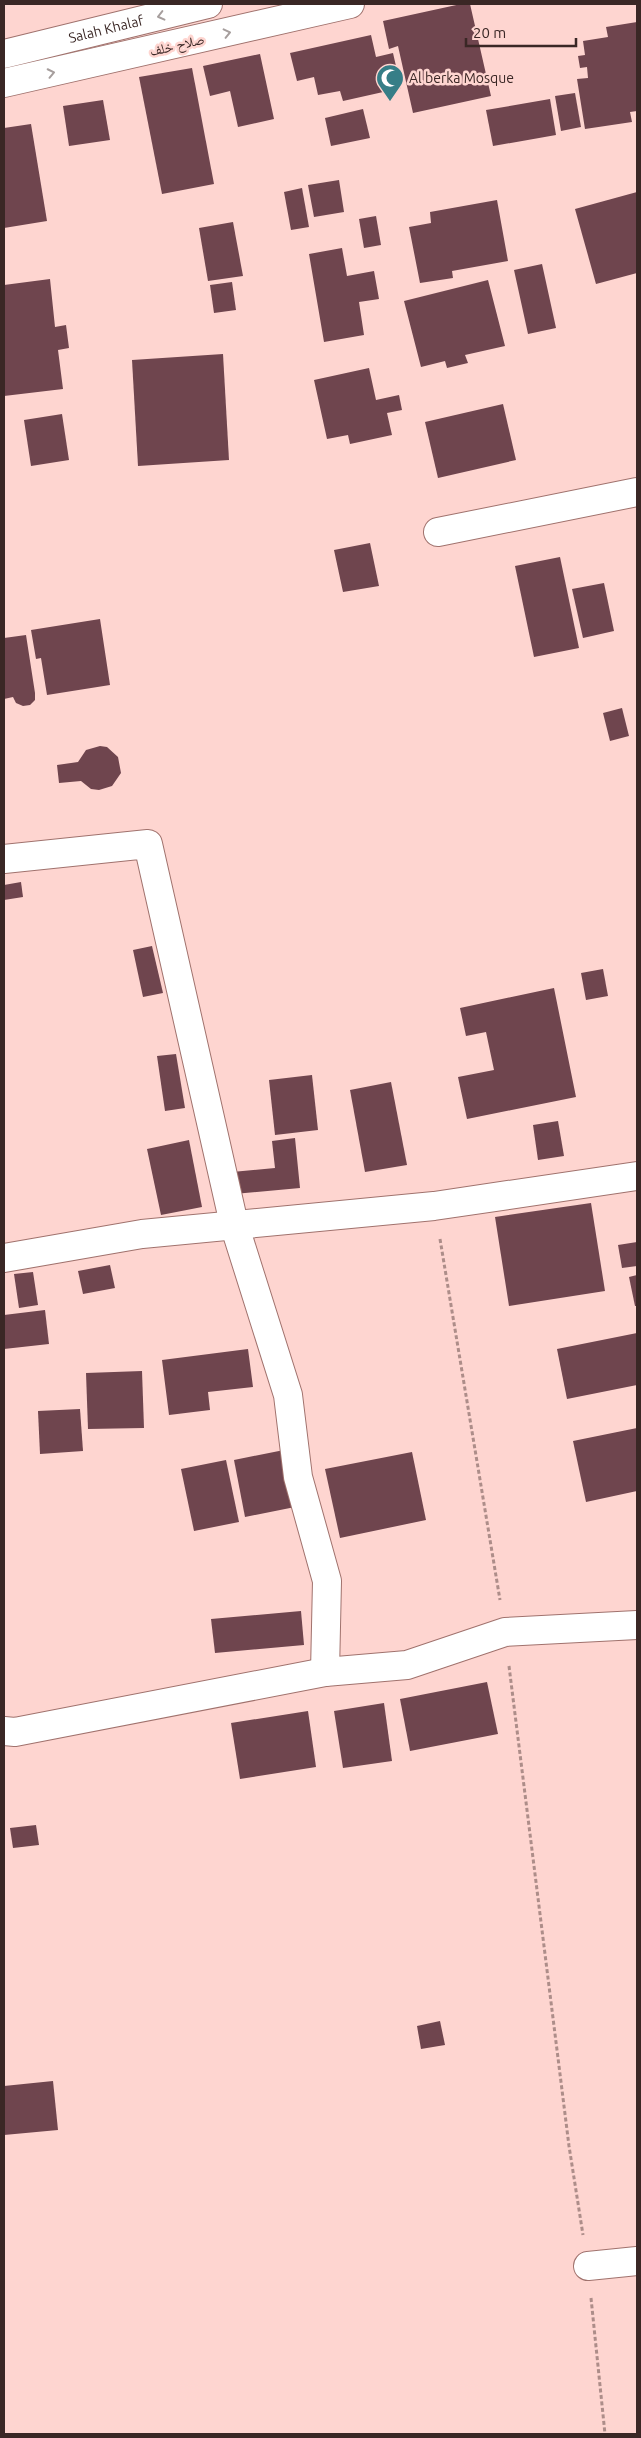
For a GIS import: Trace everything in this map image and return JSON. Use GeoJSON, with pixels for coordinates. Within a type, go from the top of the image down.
{"type":"FeatureCollection","features":[{"type":"Feature","properties":{"kind":"street","name":"Salah Khalaf"},"geometry":{"type":"LineString","coordinates":[[4,54],[208,4]]}},
{"type":"Feature","properties":{"kind":"street","name":"صلاح خلف"},"geometry":{"type":"LineString","coordinates":[[4,83],[350,4]]}},
{"type":"Feature","properties":{"kind":"street"},"geometry":{"type":"LineString","coordinates":[[438,532],[637,492]]}},
{"type":"Feature","properties":{"kind":"street"},"geometry":{"type":"LineString","coordinates":[[4,859],[148,844],[234,1224],[288,1395],[298,1476],[327,1581],[325,1672]]}},
{"type":"Feature","properties":{"kind":"street"},"geometry":{"type":"LineString","coordinates":[[4,1258],[142,1234],[434,1206],[637,1176]]}},
{"type":"Feature","properties":{"kind":"street"},"geometry":{"type":"LineString","coordinates":[[4,1731],[15,1732],[325,1672],[408,1665],[505,1632],[637,1625]]}},
{"type":"Feature","properties":{"kind":"street"},"geometry":{"type":"LineString","coordinates":[[588,2266],[637,2261]]}},
{"type":"Feature","properties":{"kind":"path"},"geometry":{"type":"LineString","coordinates":[[434,1206],[505,1632],[569,2146],[588,2266],[605,2434]]}},
{"type":"Feature","properties":{"kind":"building"},"geometry":{"type":"Polygon","coordinates":[[[461,4],[470,4],[491,96],[413,113],[398,46],[389,49],[383,21],[461,4]]]}},
{"type":"Feature","properties":{"kind":"building"},"geometry":{"type":"Polygon","coordinates":[[[637,22],[637,111],[630,112],[632,122],[585,129],[577,79],[588,78],[587,67],[580,68],[578,56],[585,55],[583,41],[608,37],[606,27],[637,22]]]}},
{"type":"Feature","properties":{"kind":"building"},"geometry":{"type":"Polygon","coordinates":[[[371,35],[376,57],[393,53],[401,88],[343,101],[340,91],[318,95],[314,77],[297,81],[290,53],[371,35]]]}},
{"type":"Feature","properties":{"kind":"building"},"geometry":{"type":"Polygon","coordinates":[[[260,54],[274,119],[238,127],[230,91],[210,96],[203,66],[260,54]]]}},
{"type":"Feature","properties":{"kind":"building"},"geometry":{"type":"Polygon","coordinates":[[[192,68],[214,184],[162,194],[139,77],[192,68]]]}},
{"type":"Feature","properties":{"kind":"building"},"geometry":{"type":"Polygon","coordinates":[[[575,93],[581,127],[561,131],[555,96],[575,93]]]}},
{"type":"Feature","properties":{"kind":"building"},"geometry":{"type":"Polygon","coordinates":[[[550,99],[556,135],[493,146],[486,110],[550,99]]]}},
{"type":"Feature","properties":{"kind":"building"},"geometry":{"type":"Polygon","coordinates":[[[103,100],[110,140],[69,146],[63,106],[103,100]]]}},
{"type":"Feature","properties":{"kind":"building"},"geometry":{"type":"Polygon","coordinates":[[[363,109],[370,138],[331,146],[325,118],[363,109]]]}},
{"type":"Feature","properties":{"kind":"building"},"geometry":{"type":"Polygon","coordinates":[[[31,124],[47,221],[4,228],[4,128],[31,124]]]}},
{"type":"Feature","properties":{"kind":"building"},"geometry":{"type":"Polygon","coordinates":[[[339,180],[344,212],[314,217],[308,185],[339,180]]]}},
{"type":"Feature","properties":{"kind":"building"},"geometry":{"type":"Polygon","coordinates":[[[302,188],[309,227],[291,230],[284,192],[302,188]]]}},
{"type":"Feature","properties":{"kind":"building"},"geometry":{"type":"Polygon","coordinates":[[[637,192],[637,273],[596,284],[575,209],[637,192]]]}},
{"type":"Feature","properties":{"kind":"building"},"geometry":{"type":"Polygon","coordinates":[[[497,200],[508,261],[452,271],[453,278],[420,283],[409,227],[431,223],[430,212],[497,200]]]}},
{"type":"Feature","properties":{"kind":"building"},"geometry":{"type":"Polygon","coordinates":[[[376,216],[381,245],[364,248],[359,219],[376,216]]]}},
{"type":"Feature","properties":{"kind":"building"},"geometry":{"type":"Polygon","coordinates":[[[233,222],[243,276],[208,281],[199,228],[233,222]]]}},
{"type":"Feature","properties":{"kind":"building"},"geometry":{"type":"Polygon","coordinates":[[[342,248],[347,276],[374,271],[379,299],[359,302],[364,335],[324,342],[309,254],[342,248]]]}},
{"type":"Feature","properties":{"kind":"building"},"geometry":{"type":"Polygon","coordinates":[[[542,264],[556,328],[528,334],[514,270],[542,264]]]}},
{"type":"Feature","properties":{"kind":"building"},"geometry":{"type":"Polygon","coordinates":[[[50,279],[55,327],[66,325],[69,348],[58,350],[63,389],[4,396],[4,285],[50,279]]]}},
{"type":"Feature","properties":{"kind":"building"},"geometry":{"type":"Polygon","coordinates":[[[488,280],[505,346],[465,355],[468,363],[447,368],[445,361],[421,367],[404,301],[488,280]]]}},
{"type":"Feature","properties":{"kind":"building"},"geometry":{"type":"Polygon","coordinates":[[[232,282],[236,310],[214,313],[210,285],[232,282]]]}},
{"type":"Feature","properties":{"kind":"building"},"geometry":{"type":"Polygon","coordinates":[[[223,354],[229,460],[138,466],[132,360],[223,354]]]}},
{"type":"Feature","properties":{"kind":"building"},"geometry":{"type":"Polygon","coordinates":[[[369,368],[376,400],[399,395],[402,410],[387,413],[392,435],[350,444],[348,435],[327,439],[314,380],[369,368]]]}},
{"type":"Feature","properties":{"kind":"building"},"geometry":{"type":"Polygon","coordinates":[[[503,404],[516,460],[438,478],[425,422],[503,404]]]}},
{"type":"Feature","properties":{"kind":"building"},"geometry":{"type":"Polygon","coordinates":[[[62,414],[69,460],[31,466],[24,420],[62,414]]]}},
{"type":"Feature","properties":{"kind":"building"},"geometry":{"type":"Polygon","coordinates":[[[370,543],[379,586],[343,592],[334,550],[370,543]]]}},
{"type":"Feature","properties":{"kind":"building"},"geometry":{"type":"Polygon","coordinates":[[[560,557],[579,648],[534,657],[515,566],[560,557]]]}},
{"type":"Feature","properties":{"kind":"building"},"geometry":{"type":"Polygon","coordinates":[[[604,583],[614,631],[583,638],[572,589],[604,583]]]}},
{"type":"Feature","properties":{"kind":"building"},"geometry":{"type":"Polygon","coordinates":[[[100,619],[110,685],[47,695],[41,658],[36,659],[31,630],[100,619]]]}},
{"type":"Feature","properties":{"kind":"building"},"geometry":{"type":"Polygon","coordinates":[[[26,635],[35,700],[30,705],[23,706],[16,703],[13,697],[4,699],[4,638],[26,635]]]}},
{"type":"Feature","properties":{"kind":"building"},"geometry":{"type":"Polygon","coordinates":[[[622,708],[629,736],[610,741],[603,713],[622,708]]]}},
{"type":"Feature","properties":{"kind":"building"},"geometry":{"type":"Polygon","coordinates":[[[100,746],[107,747],[118,757],[121,773],[112,786],[99,790],[91,789],[81,781],[59,783],[57,765],[78,762],[86,750],[100,746]]]}},
{"type":"Feature","properties":{"kind":"building"},"geometry":{"type":"Polygon","coordinates":[[[21,882],[23,897],[4,900],[4,885],[21,882]]]}},
{"type":"Feature","properties":{"kind":"building"},"geometry":{"type":"Polygon","coordinates":[[[152,946],[163,993],[143,997],[133,950],[152,946]]]}},
{"type":"Feature","properties":{"kind":"building"},"geometry":{"type":"Polygon","coordinates":[[[603,969],[608,996],[586,1000],[581,973],[603,969]]]}},
{"type":"Feature","properties":{"kind":"building"},"geometry":{"type":"Polygon","coordinates":[[[554,988],[576,1097],[467,1119],[458,1077],[494,1070],[486,1032],[466,1036],[460,1008],[554,988]]]}},
{"type":"Feature","properties":{"kind":"building"},"geometry":{"type":"Polygon","coordinates":[[[176,1054],[185,1108],[165,1111],[157,1056],[176,1054]]]}},
{"type":"Feature","properties":{"kind":"building"},"geometry":{"type":"Polygon","coordinates":[[[312,1075],[318,1130],[275,1135],[269,1080],[312,1075]]]}},
{"type":"Feature","properties":{"kind":"building"},"geometry":{"type":"Polygon","coordinates":[[[391,1082],[407,1165],[365,1172],[350,1090],[391,1082]]]}},
{"type":"Feature","properties":{"kind":"building"},"geometry":{"type":"Polygon","coordinates":[[[558,1121],[564,1156],[538,1160],[533,1125],[558,1121]]]}},
{"type":"Feature","properties":{"kind":"building"},"geometry":{"type":"Polygon","coordinates":[[[295,1138],[300,1188],[234,1194],[232,1172],[275,1168],[272,1141],[295,1138]]]}},
{"type":"Feature","properties":{"kind":"building"},"geometry":{"type":"Polygon","coordinates":[[[189,1140],[202,1207],[161,1215],[147,1149],[189,1140]]]}},
{"type":"Feature","properties":{"kind":"building"},"geometry":{"type":"Polygon","coordinates":[[[591,1203],[605,1291],[509,1306],[495,1217],[591,1203]]]}},
{"type":"Feature","properties":{"kind":"building"},"geometry":{"type":"Polygon","coordinates":[[[637,1242],[637,1266],[622,1268],[618,1245],[637,1242]]]}},
{"type":"Feature","properties":{"kind":"building"},"geometry":{"type":"Polygon","coordinates":[[[110,1265],[115,1288],[83,1294],[78,1271],[110,1265]]]}},
{"type":"Feature","properties":{"kind":"building"},"geometry":{"type":"Polygon","coordinates":[[[33,1272],[38,1305],[19,1308],[14,1274],[33,1272]]]}},
{"type":"Feature","properties":{"kind":"building"},"geometry":{"type":"Polygon","coordinates":[[[637,1275],[637,1306],[635,1306],[629,1277],[637,1275]]]}},
{"type":"Feature","properties":{"kind":"building"},"geometry":{"type":"Polygon","coordinates":[[[45,1310],[49,1344],[4,1349],[4,1315],[45,1310]]]}},
{"type":"Feature","properties":{"kind":"building"},"geometry":{"type":"Polygon","coordinates":[[[637,1333],[637,1385],[567,1399],[557,1349],[637,1333]]]}},
{"type":"Feature","properties":{"kind":"building"},"geometry":{"type":"Polygon","coordinates":[[[248,1349],[253,1387],[208,1392],[210,1410],[169,1415],[162,1360],[248,1349]]]}},
{"type":"Feature","properties":{"kind":"building"},"geometry":{"type":"Polygon","coordinates":[[[142,1371],[144,1428],[88,1429],[86,1373],[142,1371]]]}},
{"type":"Feature","properties":{"kind":"building"},"geometry":{"type":"Polygon","coordinates":[[[80,1409],[83,1451],[40,1454],[38,1411],[80,1409]]]}},
{"type":"Feature","properties":{"kind":"building"},"geometry":{"type":"Polygon","coordinates":[[[637,1428],[637,1491],[586,1502],[573,1441],[637,1428]]]}},
{"type":"Feature","properties":{"kind":"building"},"geometry":{"type":"Polygon","coordinates":[[[284,1450],[295,1507],[245,1517],[234,1460],[284,1450]]]}},
{"type":"Feature","properties":{"kind":"building"},"geometry":{"type":"Polygon","coordinates":[[[412,1452],[426,1520],[340,1538],[325,1469],[412,1452]]]}},
{"type":"Feature","properties":{"kind":"building"},"geometry":{"type":"Polygon","coordinates":[[[226,1460],[239,1522],[194,1531],[181,1469],[226,1460]]]}},
{"type":"Feature","properties":{"kind":"building"},"geometry":{"type":"Polygon","coordinates":[[[301,1611],[304,1645],[215,1653],[211,1619],[301,1611]]]}},
{"type":"Feature","properties":{"kind":"building"},"geometry":{"type":"Polygon","coordinates":[[[487,1682],[498,1734],[410,1751],[400,1699],[487,1682]]]}},
{"type":"Feature","properties":{"kind":"building"},"geometry":{"type":"Polygon","coordinates":[[[384,1703],[392,1761],[343,1768],[334,1711],[384,1703]]]}},
{"type":"Feature","properties":{"kind":"building"},"geometry":{"type":"Polygon","coordinates":[[[308,1711],[316,1767],[240,1779],[231,1723],[308,1711]]]}},
{"type":"Feature","properties":{"kind":"building"},"geometry":{"type":"Polygon","coordinates":[[[36,1825],[39,1845],[13,1848],[10,1828],[36,1825]]]}},
{"type":"Feature","properties":{"kind":"building"},"geometry":{"type":"Polygon","coordinates":[[[440,2021],[445,2045],[421,2049],[417,2026],[440,2021]]]}},
{"type":"Feature","properties":{"kind":"building"},"geometry":{"type":"Polygon","coordinates":[[[53,2081],[58,2130],[4,2135],[4,2086],[53,2081]]]}},
{"type":"Feature","properties":{"kind":"place","name":"Al berka Mosque"},"geometry":{"type":"Point","coordinates":[390,102]}}]}
